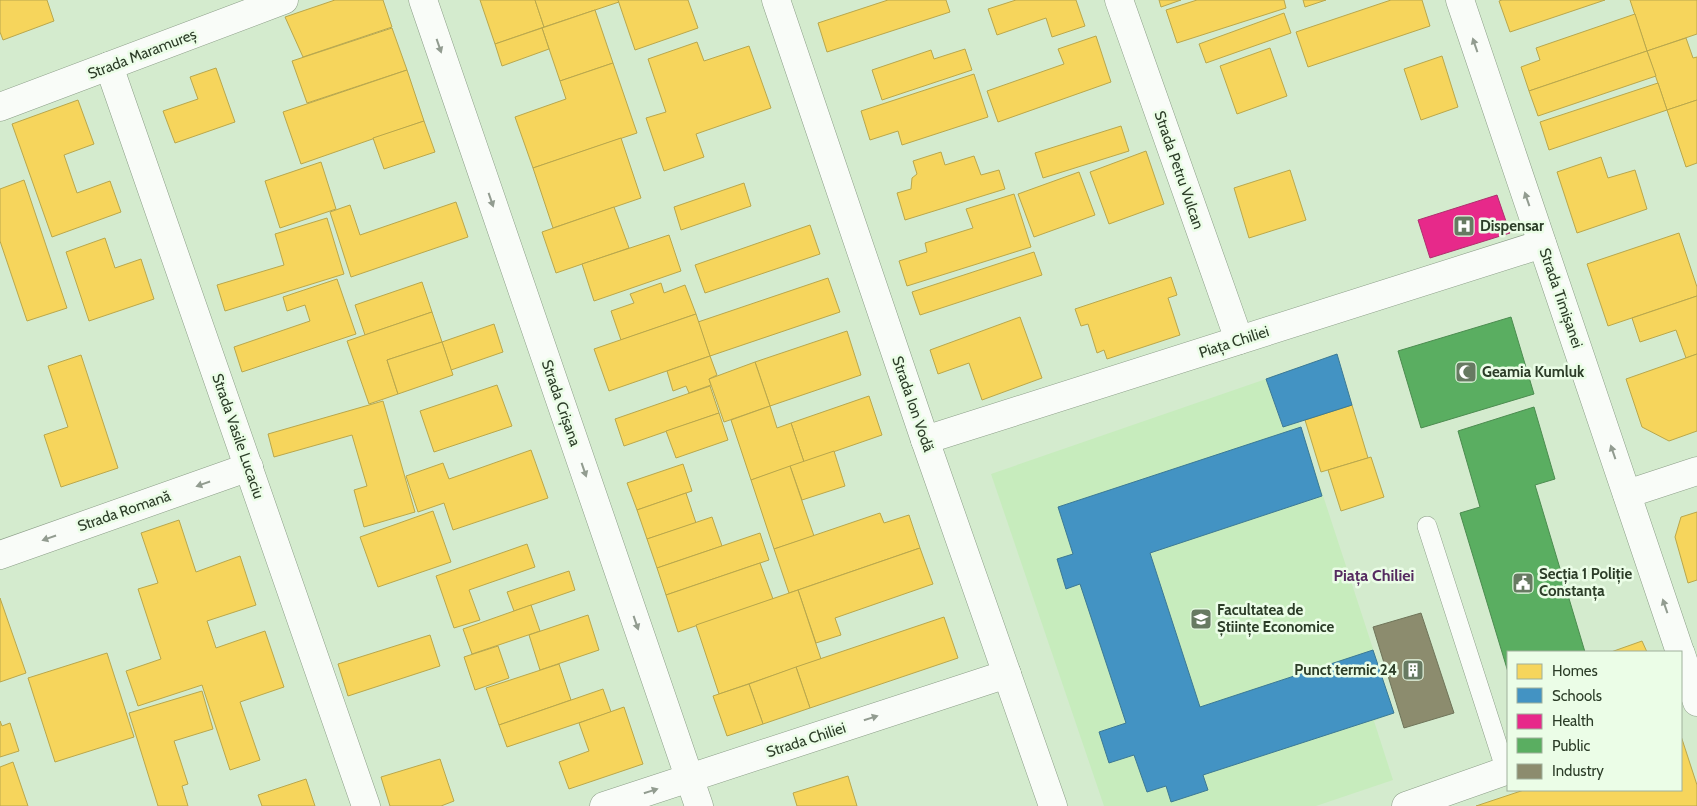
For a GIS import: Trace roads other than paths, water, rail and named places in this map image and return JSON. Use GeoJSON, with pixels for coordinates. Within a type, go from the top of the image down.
{"type":"FeatureCollection","features":[{"type":"Feature","properties":{"kind":"street","name":"Strada Maramureș"},"geometry":{"type":"LineString","coordinates":[[0,107],[284,0]]}},
{"type":"Feature","properties":{"kind":"street","name":"Strada Crișana"},"geometry":{"type":"LineString","coordinates":[[423,0],[699,806]]}},
{"type":"Feature","properties":{"kind":"street","name":"Strada Ion Vodă"},"geometry":{"type":"LineString","coordinates":[[776,0],[925,440],[1053,806]]}},
{"type":"Feature","properties":{"kind":"street","name":"Strada Petru Vulcan"},"geometry":{"type":"LineString","coordinates":[[1119,0],[1238,340]]}},
{"type":"Feature","properties":{"kind":"street","name":"Strada Timișanei"},"geometry":{"type":"LineString","coordinates":[[1460,0],[1679,651]]}},
{"type":"Feature","properties":{"kind":"street","name":"Strada Vasile Lucaciu"},"geometry":{"type":"LineString","coordinates":[[109,66],[366,806]]}},
{"type":"Feature","properties":{"kind":"street","name":"Piața Chiliei"},"geometry":{"type":"LineString","coordinates":[[925,440],[1542,244]]}},
{"type":"Feature","properties":{"kind":"street","name":"Strada Romană"},"geometry":{"type":"LineString","coordinates":[[0,555],[249,467]]}},
{"type":"Feature","properties":{"kind":"street"},"geometry":{"type":"LineString","coordinates":[[1627,494],[1697,471]]}},
{"type":"Feature","properties":{"kind":"street","name":"Strada Timișanei"},"geometry":{"type":"LineString","coordinates":[[1682,659],[1697,702]]}},
{"type":"Feature","properties":{"kind":"street","name":"Strada Chiliei"},"geometry":{"type":"LineString","coordinates":[[604,806],[1007,674]]}},
{"type":"Feature","properties":{"kind":"street"},"geometry":{"type":"LineString","coordinates":[[1682,713],[1697,708]]}},
{"type":"Feature","properties":{"kind":"street"},"geometry":{"type":"LineString","coordinates":[[1406,806],[1507,771]]}},
{"type":"Feature","properties":{"kind":"lane"},"geometry":{"type":"LineString","coordinates":[[1427,526],[1507,771]]}},
{"type":"Feature","properties":{"kind":"place","name":"Dispensar"},"geometry":{"type":"Point","coordinates":[1464,226]}},
{"type":"Feature","properties":{"kind":"place","name":"Geamia Kumluk"},"geometry":{"type":"Point","coordinates":[1466,372]}},
{"type":"Feature","properties":{"kind":"place","name":"Secția 1 Poliție Constanța"},"geometry":{"type":"Point","coordinates":[1523,583]}},
{"type":"Feature","properties":{"kind":"place","name":"Facultatea de Științe Economice"},"geometry":{"type":"Point","coordinates":[1201,619]}},
{"type":"Feature","properties":{"kind":"place","name":"Punct termic 24"},"geometry":{"type":"Point","coordinates":[1413,670]}},
{"type":"Feature","properties":{"kind":"district","name":"Piața Chiliei"},"geometry":{"type":"Point","coordinates":[1374,575]}}]}
